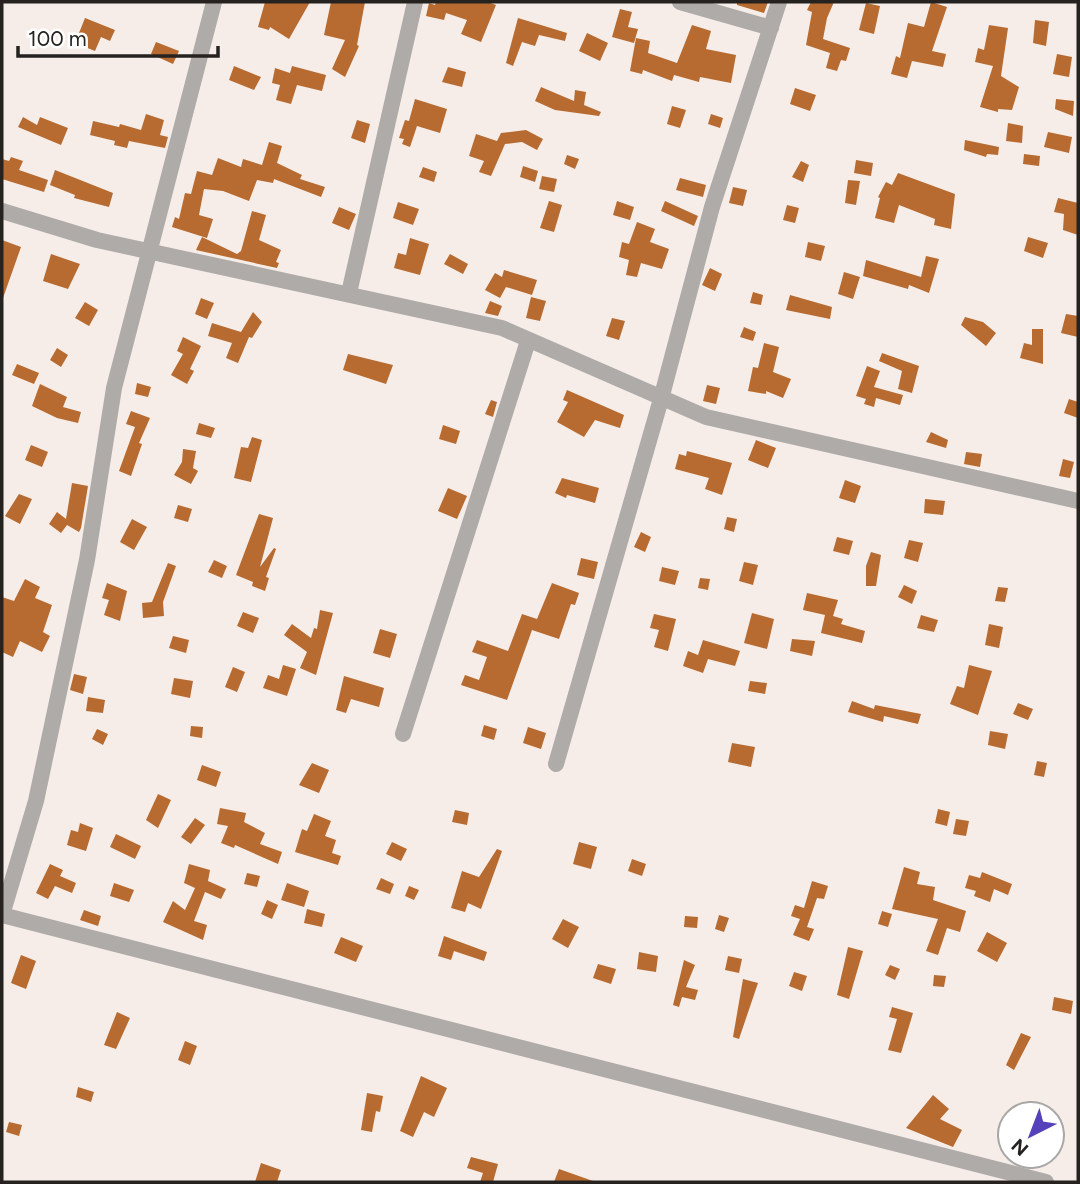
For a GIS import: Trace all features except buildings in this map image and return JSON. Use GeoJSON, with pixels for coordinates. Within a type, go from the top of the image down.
{"type":"FeatureCollection","features":[{"type":"Feature","properties":{"kind":"street"},"geometry":{"type":"LineString","coordinates":[[214,2],[114,388],[87,560],[38,788],[2,915],[1046,1182]]}},
{"type":"Feature","properties":{"kind":"street"},"geometry":{"type":"LineString","coordinates":[[349,293],[415,2]]}},
{"type":"Feature","properties":{"kind":"street"},"geometry":{"type":"LineString","coordinates":[[680,2],[771,28]]}},
{"type":"Feature","properties":{"kind":"street"},"geometry":{"type":"LineString","coordinates":[[556,764],[661,399],[712,208],[779,2]]}},
{"type":"Feature","properties":{"kind":"street"},"geometry":{"type":"LineString","coordinates":[[2,211],[97,240],[502,328],[706,417],[1078,501]]}},
{"type":"Feature","properties":{"kind":"street"},"geometry":{"type":"LineString","coordinates":[[403,734],[528,341]]}}]}
